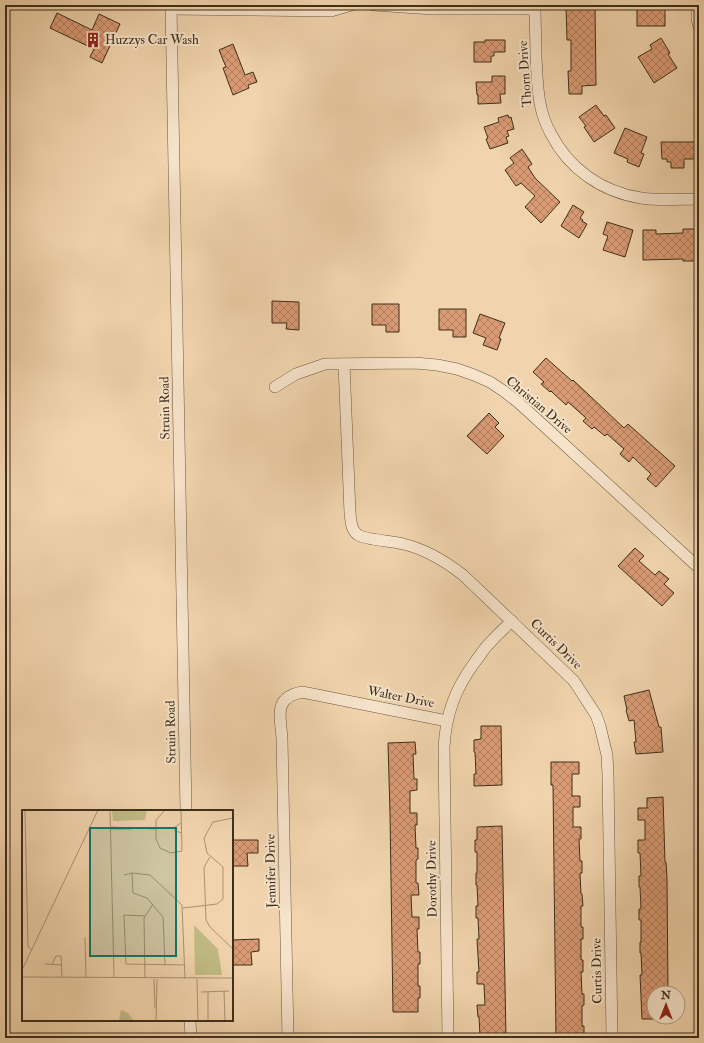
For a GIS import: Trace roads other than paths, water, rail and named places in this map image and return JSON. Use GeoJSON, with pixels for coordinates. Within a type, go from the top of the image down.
{"type":"FeatureCollection","features":[{"type":"Feature","properties":{"kind":"street"},"geometry":{"type":"LineString","coordinates":[[171,7],[331,11],[352,5]]}},
{"type":"Feature","properties":{"kind":"street"},"geometry":{"type":"LineString","coordinates":[[374,5],[433,8],[535,7]]}},
{"type":"Feature","properties":{"kind":"street"},"geometry":{"type":"LineString","coordinates":[[697,5],[697,19],[699,27]]}},
{"type":"Feature","properties":{"kind":"street","name":"Struin Road"},"geometry":{"type":"LineString","coordinates":[[171,7],[186,810]]}},
{"type":"Feature","properties":{"kind":"street","name":"Thorn Drive"},"geometry":{"type":"LineString","coordinates":[[535,7],[538,91],[540,105],[546,124],[555,143],[563,154],[573,165],[590,178],[607,188],[625,194],[654,199],[699,199]]}},
{"type":"Feature","properties":{"kind":"street","name":"Christian Drive"},"geometry":{"type":"LineString","coordinates":[[275,386],[296,374],[325,364],[415,363],[437,365],[468,373],[490,382],[519,403],[699,568]]}},
{"type":"Feature","properties":{"kind":"street","name":"Curtis Drive"},"geometry":{"type":"LineString","coordinates":[[344,364],[350,513],[351,525],[354,530],[358,535],[364,538],[404,544],[421,550],[441,559],[463,575],[574,680],[596,715],[607,755],[612,1038]]}},
{"type":"Feature","properties":{"kind":"street","name":"Walter Drive"},"geometry":{"type":"LineString","coordinates":[[282,704],[286,699],[294,694],[302,692],[447,721],[454,696],[466,675],[486,648],[512,621]]}},
{"type":"Feature","properties":{"kind":"street","name":"Jennifer Drive"},"geometry":{"type":"LineString","coordinates":[[282,704],[279,714],[282,739],[288,1038]]}},
{"type":"Feature","properties":{"kind":"street","name":"Dorothy Drive"},"geometry":{"type":"LineString","coordinates":[[447,721],[444,747],[448,1038]]}},
{"type":"Feature","properties":{"kind":"street"},"geometry":{"type":"LineString","coordinates":[[190,1021],[191,1038]]}},
{"type":"Feature","properties":{"kind":"place","name":"Huzzys Car Wash"},"geometry":{"type":"Point","coordinates":[93,40]}}]}
